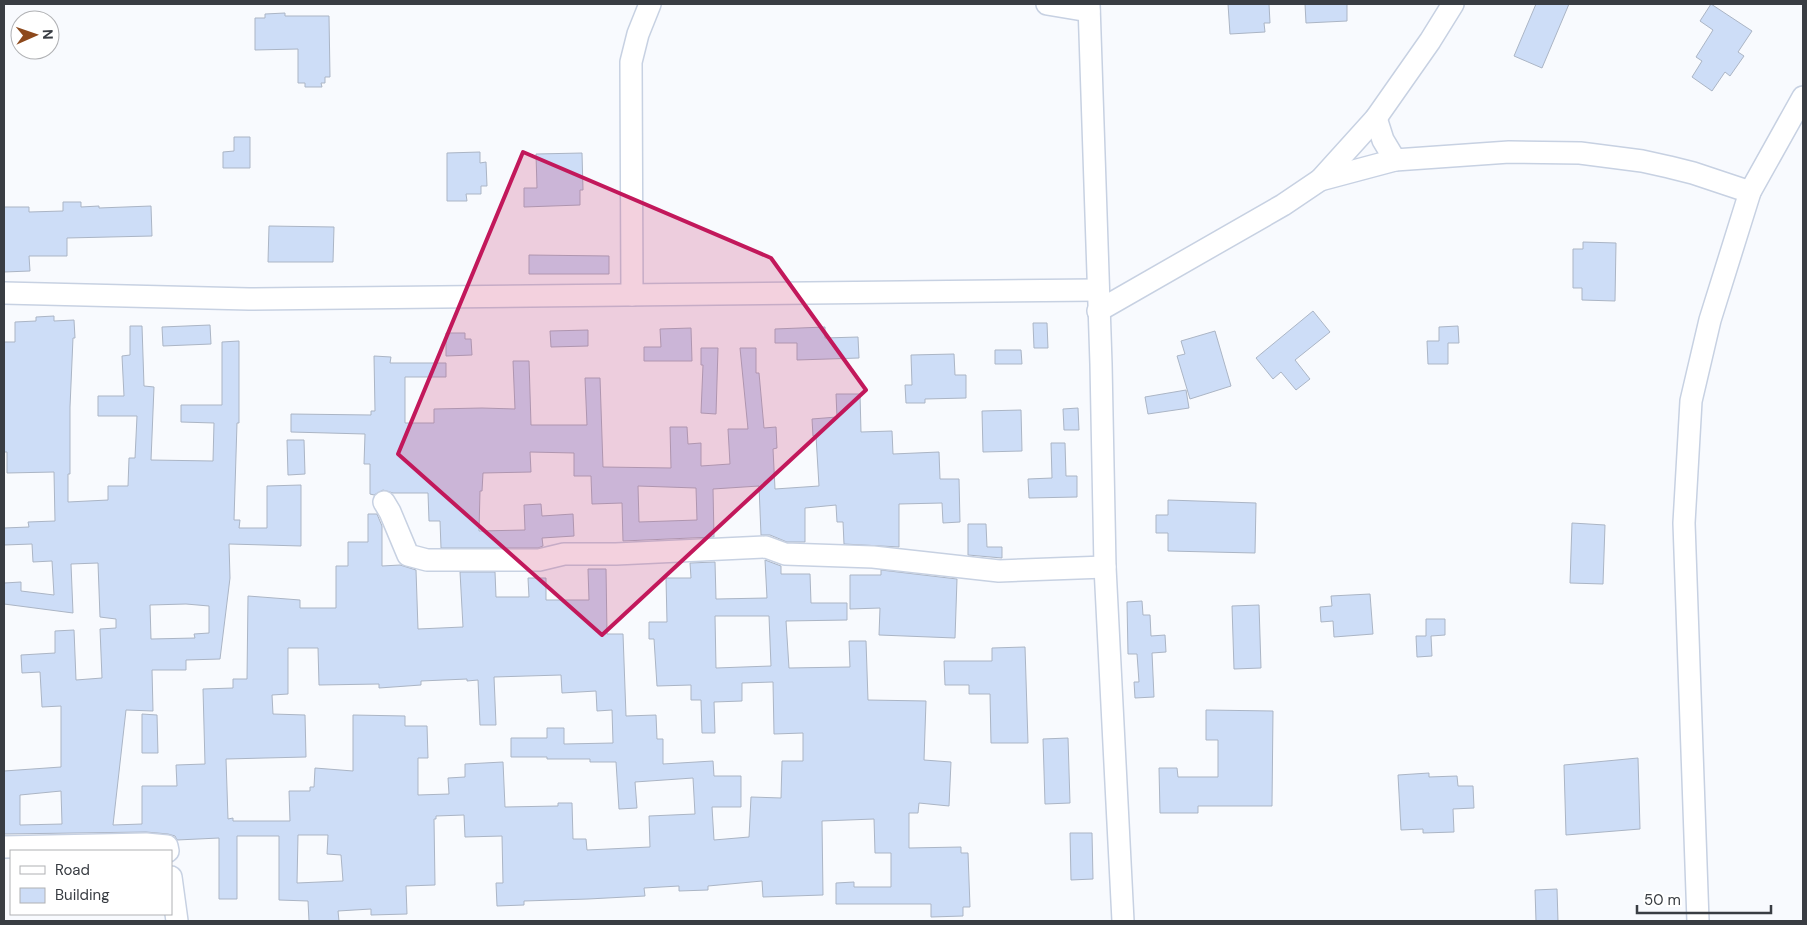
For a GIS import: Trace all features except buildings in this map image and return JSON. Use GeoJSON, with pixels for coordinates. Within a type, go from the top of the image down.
{"type":"FeatureCollection","features":[{"type":"Feature","properties":{"kind":"street"},"geometry":{"type":"LineString","coordinates":[[632,295],[631,62],[638,34],[650,4]]}},
{"type":"Feature","properties":{"kind":"street"},"geometry":{"type":"LineString","coordinates":[[1047,4],[1089,7],[1105,567],[1124,921]]}},
{"type":"Feature","properties":{"kind":"street"},"geometry":{"type":"LineString","coordinates":[[1098,311],[1257,220],[1320,180],[1376,118],[1430,42],[1454,4]]}},
{"type":"Feature","properties":{"kind":"street"},"geometry":{"type":"LineString","coordinates":[[1698,921],[1684,523],[1691,400],[1710,320],[1750,192],[1803,97]]}},
{"type":"Feature","properties":{"kind":"street"},"geometry":{"type":"LineString","coordinates":[[1376,118],[1383,140],[1395,160]]}},
{"type":"Feature","properties":{"kind":"street"},"geometry":{"type":"LineString","coordinates":[[1320,180],[1395,160],[1508,152],[1599,154],[1642,161],[1693,173],[1750,192]]}},
{"type":"Feature","properties":{"kind":"street"},"geometry":{"type":"LineString","coordinates":[[4,294],[249,298],[1098,290]]}},
{"type":"Feature","properties":{"kind":"street"},"geometry":{"type":"LineString","coordinates":[[384,502],[408,555],[427,560],[539,560],[564,554],[616,554],[766,546],[786,554],[873,557],[999,571],[1105,567]]}},
{"type":"Feature","properties":{"kind":"street"},"geometry":{"type":"LineString","coordinates":[[4,848],[146,844],[167,846],[168,850]]}},
{"type":"Feature","properties":{"kind":"street"},"geometry":{"type":"LineString","coordinates":[[172,884],[177,921]]}},
{"type":"Feature","properties":{"kind":"highlighted area"},"geometry":{"type":"Polygon","coordinates":[[[523,152],[771,258],[866,390],[602,635],[398,454],[523,152]]]}}]}
